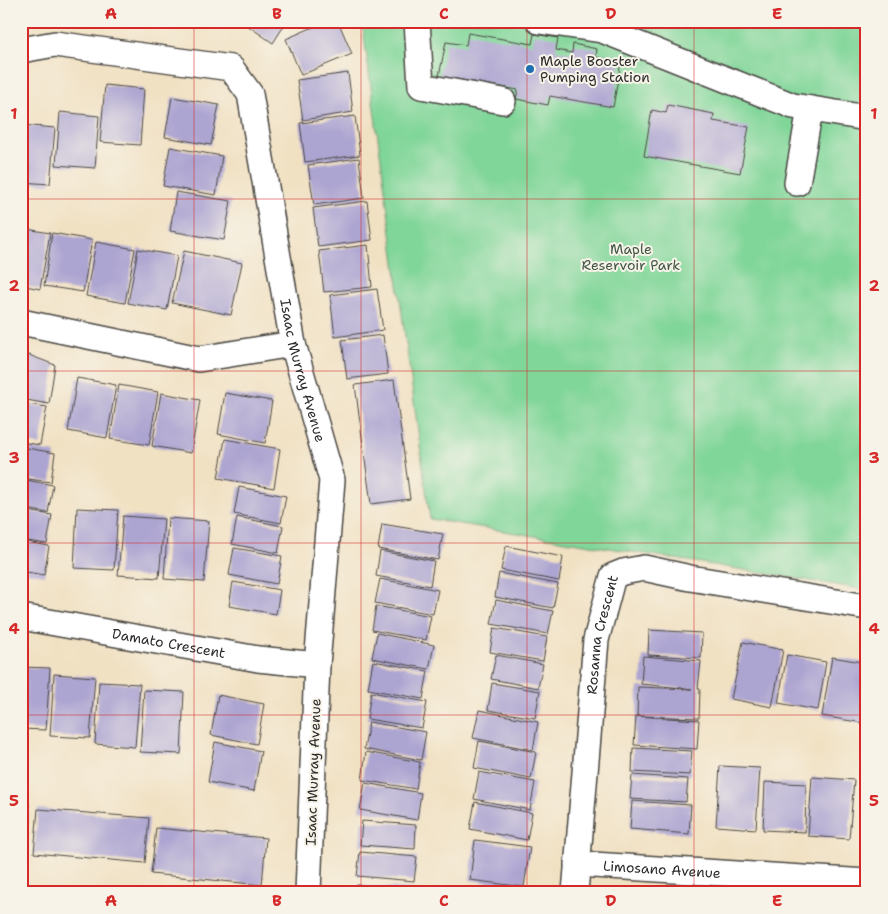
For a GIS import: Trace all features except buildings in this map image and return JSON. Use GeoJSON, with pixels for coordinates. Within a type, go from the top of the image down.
{"type":"FeatureCollection","features":[{"type":"Feature","properties":{"kind":"street"},"geometry":{"type":"LineString","coordinates":[[417,21],[421,86],[503,101]]}},
{"type":"Feature","properties":{"kind":"street"},"geometry":{"type":"LineString","coordinates":[[539,21],[602,30],[792,106],[867,118]]}},
{"type":"Feature","properties":{"kind":"street","name":"Isaac Murray Avenue"},"geometry":{"type":"LineString","coordinates":[[21,50],[55,44],[230,68],[250,94],[293,344],[332,480],[317,665],[308,893]]}},
{"type":"Feature","properties":{"kind":"street"},"geometry":{"type":"LineString","coordinates":[[797,182],[810,109]]}},
{"type":"Feature","properties":{"kind":"street"},"geometry":{"type":"LineString","coordinates":[[21,322],[199,359],[293,344]]}},
{"type":"Feature","properties":{"kind":"street","name":"Rosanna Crescent"},"geometry":{"type":"LineString","coordinates":[[575,893],[596,640],[613,576],[644,568],[690,578],[867,607]]}},
{"type":"Feature","properties":{"kind":"street","name":"Damato Crescent"},"geometry":{"type":"LineString","coordinates":[[21,617],[258,659],[317,665]]}},
{"type":"Feature","properties":{"kind":"street","name":"Limosano Avenue"},"geometry":{"type":"LineString","coordinates":[[577,864],[867,882]]}},
{"type":"Feature","properties":{"kind":"green space","name":"Maple Reservoir Park"},"geometry":{"type":"Polygon","coordinates":[[[362,21],[867,21],[867,590],[430,519],[362,21]]]}},
{"type":"Feature","properties":{"kind":"place","name":"Maple Booster Pumping Station"},"geometry":{"type":"Point","coordinates":[530,69]}}]}
